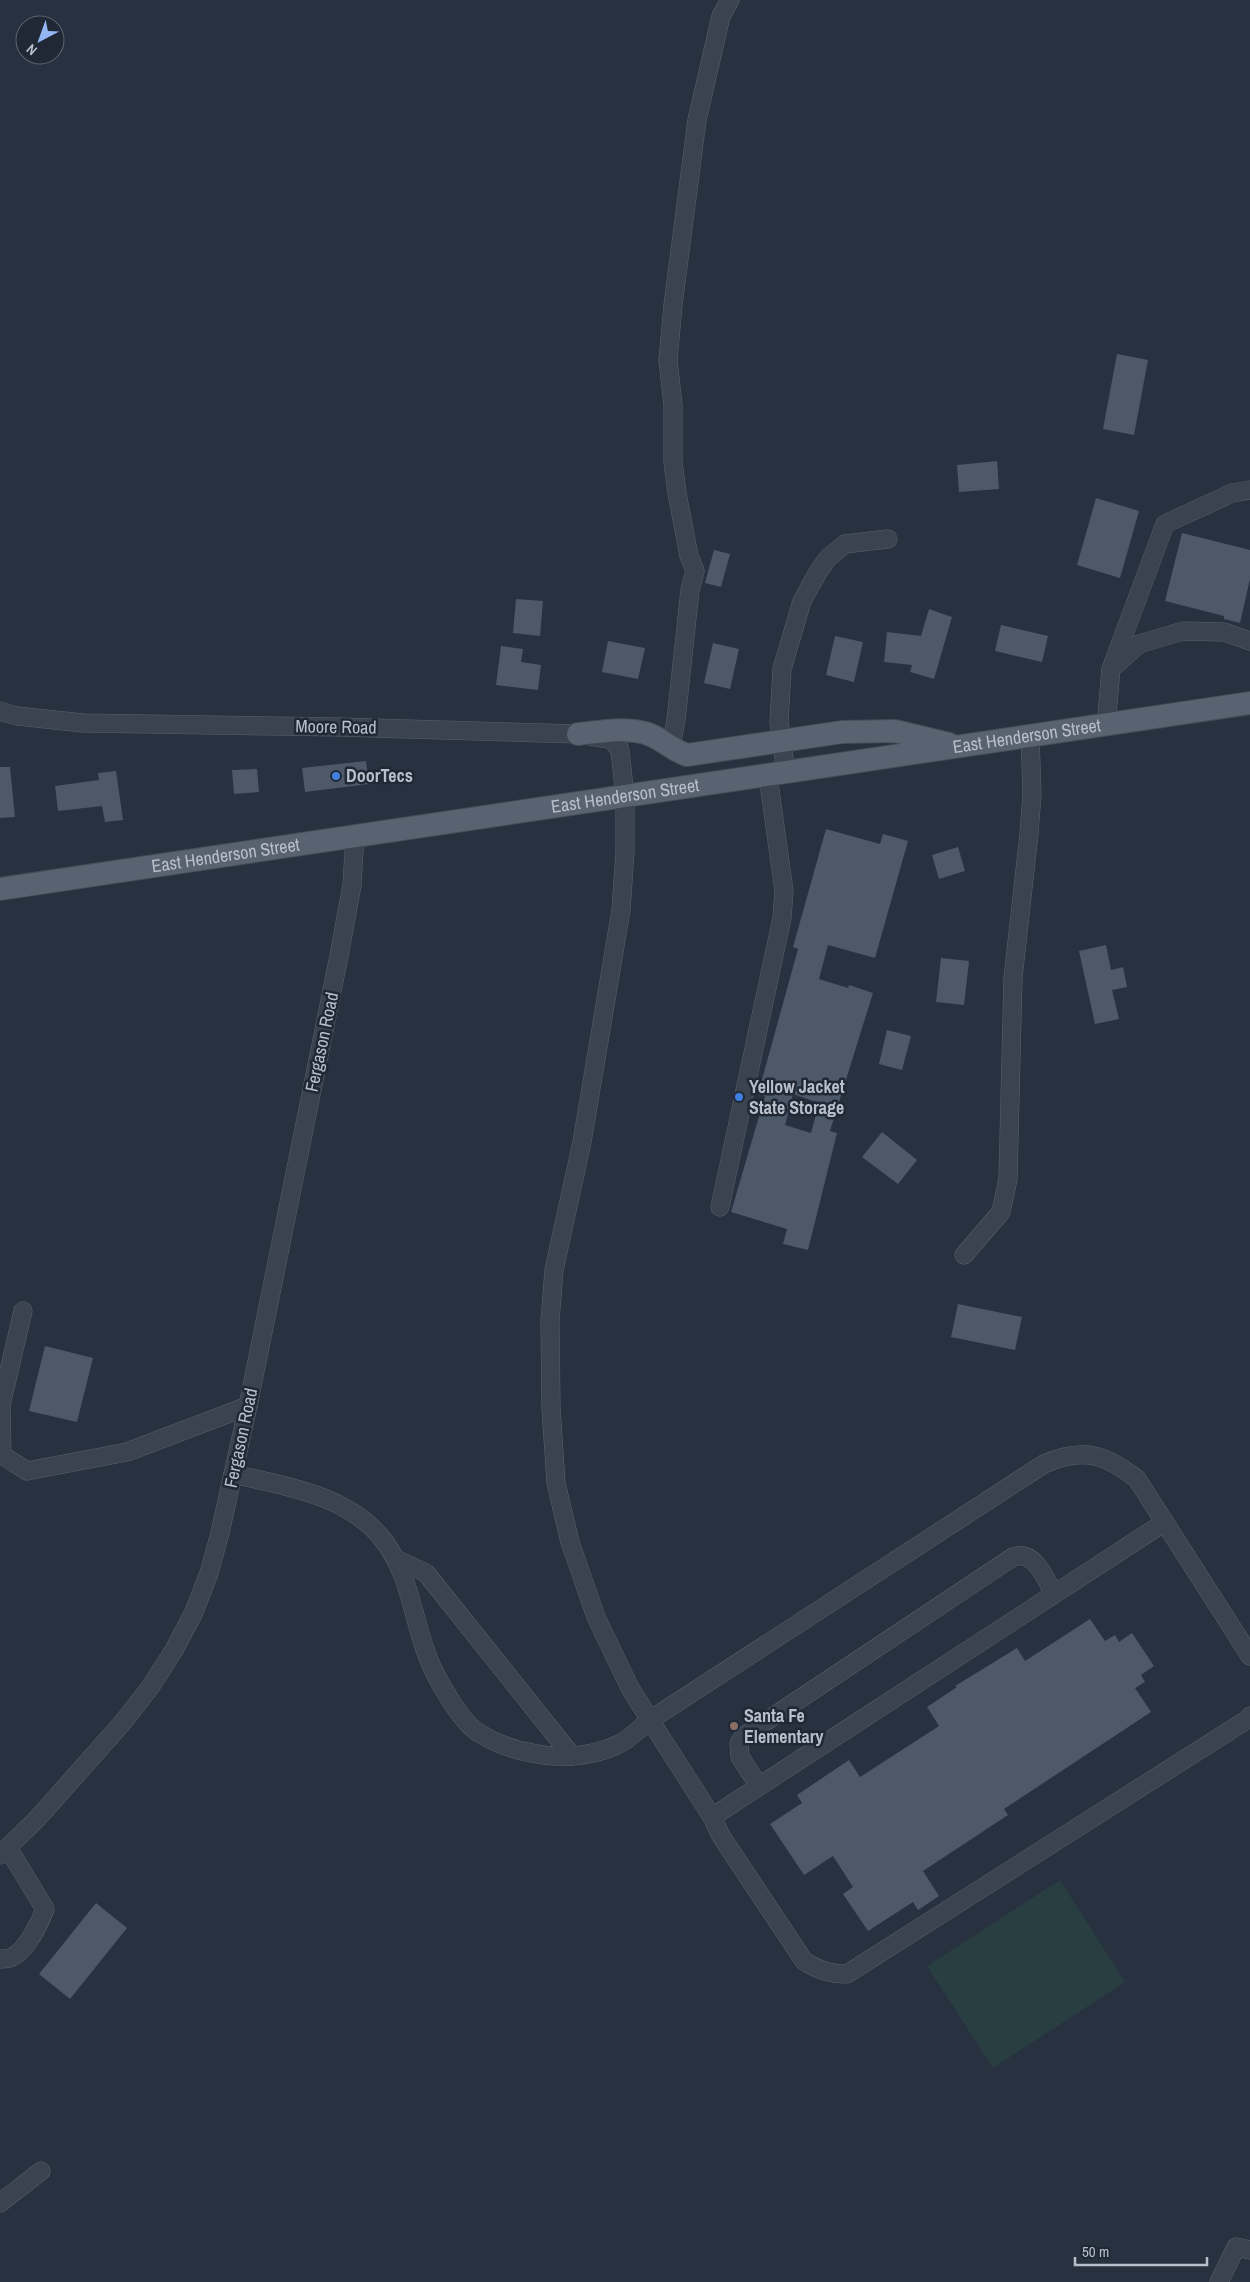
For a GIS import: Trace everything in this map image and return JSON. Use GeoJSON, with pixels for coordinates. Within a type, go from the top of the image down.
{"type":"FeatureCollection","features":[{"type":"Feature","properties":{"kind":"main road","name":"East Henderson Street"},"geometry":{"type":"LineString","coordinates":[[0,889],[1250,703]]}},
{"type":"Feature","properties":{"kind":"main road"},"geometry":{"type":"LineString","coordinates":[[578,734],[622,730],[645,733],[676,752],[687,755],[842,732],[895,731],[959,747]]}},
{"type":"Feature","properties":{"kind":"street"},"geometry":{"type":"LineString","coordinates":[[667,745],[673,736],[676,720],[690,590],[695,571],[689,556],[673,462],[673,405],[668,360],[674,295],[698,120],[721,16],[730,0]]}},
{"type":"Feature","properties":{"kind":"street"},"geometry":{"type":"LineString","coordinates":[[1106,725],[1111,670],[1165,524],[1232,493],[1250,490]]}},
{"type":"Feature","properties":{"kind":"street"},"geometry":{"type":"LineString","coordinates":[[720,1208],[782,918],[784,891],[777,774],[782,741],[779,722],[782,669],[802,600],[811,581],[828,558],[845,544],[888,539]]}},
{"type":"Feature","properties":{"kind":"street"},"geometry":{"type":"LineString","coordinates":[[1111,670],[1139,644],[1183,630],[1224,632],[1250,641]]}},
{"type":"Feature","properties":{"kind":"street","name":"Moore Road"},"geometry":{"type":"LineString","coordinates":[[0,711],[17,716],[83,723],[578,734],[612,740],[620,750],[626,797],[625,852],[620,910],[582,1142],[554,1270],[550,1321],[551,1408],[556,1483],[570,1542],[596,1617],[630,1688],[712,1817],[721,1836],[804,1962],[817,1970],[831,1974],[847,1974],[1250,1716]]}},
{"type":"Feature","properties":{"kind":"street"},"geometry":{"type":"LineString","coordinates":[[964,1255],[1001,1212],[1008,1179],[1013,978],[1030,824],[1032,794],[1030,736]]}},
{"type":"Feature","properties":{"kind":"street","name":"Fergason Road"},"geometry":{"type":"LineString","coordinates":[[4,1851],[37,1819],[124,1721],[174,1650],[194,1612],[208,1573],[220,1533],[248,1406],[339,956],[352,885],[355,836]]}},
{"type":"Feature","properties":{"kind":"street"},"geometry":{"type":"LineString","coordinates":[[23,1311],[1,1405],[2,1455],[27,1471],[128,1452],[248,1406]]}},
{"type":"Feature","properties":{"kind":"street"},"geometry":{"type":"LineString","coordinates":[[233,1474],[311,1492],[350,1510],[380,1536],[396,1559],[410,1592],[427,1656],[455,1707],[477,1733],[513,1750],[546,1756],[572,1756],[618,1745],[650,1720],[1030,1473],[1060,1457],[1078,1453],[1110,1460],[1137,1479],[1250,1656]]}},
{"type":"Feature","properties":{"kind":"street"},"geometry":{"type":"LineString","coordinates":[[712,1817],[1165,1522]]}},
{"type":"Feature","properties":{"kind":"street"},"geometry":{"type":"LineString","coordinates":[[759,1786],[740,1757],[740,1743],[744,1736],[1013,1557],[1026,1556],[1032,1560],[1040,1569],[1054,1594]]}},
{"type":"Feature","properties":{"kind":"street"},"geometry":{"type":"LineString","coordinates":[[396,1559],[426,1573],[572,1756]]}},
{"type":"Feature","properties":{"kind":"street"},"geometry":{"type":"LineString","coordinates":[[0,1959],[13,1957],[25,1944],[38,1927],[45,1909],[4,1851]]}},
{"type":"Feature","properties":{"kind":"street"},"geometry":{"type":"LineString","coordinates":[[0,2203],[41,2171]]}},
{"type":"Feature","properties":{"kind":"street"},"geometry":{"type":"LineString","coordinates":[[1219,2282],[1236,2247],[1250,2250]]}},
{"type":"Feature","properties":{"kind":"green space"},"geometry":{"type":"Polygon","coordinates":[[[1060,1880],[1125,1982],[993,2068],[927,1966],[1060,1880]]]}},
{"type":"Feature","properties":{"kind":"building"},"geometry":{"type":"Polygon","coordinates":[[[1117,354],[1148,360],[1134,435],[1103,429],[1117,354]]]}},
{"type":"Feature","properties":{"kind":"building"},"geometry":{"type":"Polygon","coordinates":[[[997,461],[999,489],[959,492],[957,465],[997,461]]]}},
{"type":"Feature","properties":{"kind":"building"},"geometry":{"type":"Polygon","coordinates":[[[1096,498],[1139,511],[1120,578],[1077,565],[1096,498]]]}},
{"type":"Feature","properties":{"kind":"building"},"geometry":{"type":"Polygon","coordinates":[[[1182,533],[1250,550],[1250,579],[1240,623],[1224,619],[1224,616],[1165,601],[1182,533]]]}},
{"type":"Feature","properties":{"kind":"building"},"geometry":{"type":"Polygon","coordinates":[[[714,550],[730,554],[721,587],[705,583],[714,550]]]}},
{"type":"Feature","properties":{"kind":"building"},"geometry":{"type":"Polygon","coordinates":[[[516,599],[543,601],[540,636],[513,633],[516,599]]]}},
{"type":"Feature","properties":{"kind":"building"},"geometry":{"type":"Polygon","coordinates":[[[929,609],[952,617],[934,679],[910,672],[912,665],[884,662],[887,632],[921,636],[929,609]]]}},
{"type":"Feature","properties":{"kind":"building"},"geometry":{"type":"Polygon","coordinates":[[[1001,625],[1048,636],[1042,662],[995,651],[1001,625]]]}},
{"type":"Feature","properties":{"kind":"building"},"geometry":{"type":"Polygon","coordinates":[[[835,636],[863,642],[854,682],[826,675],[835,636]]]}},
{"type":"Feature","properties":{"kind":"building"},"geometry":{"type":"Polygon","coordinates":[[[608,641],[645,648],[638,679],[602,672],[608,641]]]}},
{"type":"Feature","properties":{"kind":"building"},"geometry":{"type":"Polygon","coordinates":[[[713,643],[739,649],[730,689],[704,683],[713,643]]]}},
{"type":"Feature","properties":{"kind":"building"},"geometry":{"type":"Polygon","coordinates":[[[501,646],[523,649],[521,662],[541,665],[538,690],[496,685],[501,646]]]}},
{"type":"Feature","properties":{"kind":"building","name":"DoorTecs"},"geometry":{"type":"Polygon","coordinates":[[[366,761],[369,784],[305,792],[302,768],[366,761]]]}},
{"type":"Feature","properties":{"kind":"building"},"geometry":{"type":"Polygon","coordinates":[[[0,767],[10,767],[15,817],[0,818],[0,767]]]}},
{"type":"Feature","properties":{"kind":"building"},"geometry":{"type":"Polygon","coordinates":[[[257,769],[259,792],[234,794],[232,770],[257,769]]]}},
{"type":"Feature","properties":{"kind":"building"},"geometry":{"type":"Polygon","coordinates":[[[116,771],[123,820],[105,822],[102,806],[58,811],[55,786],[99,780],[98,773],[116,771]]]}},
{"type":"Feature","properties":{"kind":"building"},"geometry":{"type":"Polygon","coordinates":[[[826,829],[880,844],[883,834],[908,841],[875,958],[828,945],[819,979],[848,988],[849,985],[873,993],[830,1131],[837,1133],[808,1250],[783,1244],[787,1229],[731,1212],[765,1096],[758,1094],[798,949],[793,947],[826,829]],[[793,1094],[785,1125],[811,1133],[819,1103],[793,1094]]]}},
{"type":"Feature","properties":{"kind":"building"},"geometry":{"type":"Polygon","coordinates":[[[958,847],[965,871],[939,879],[932,855],[958,847]]]}},
{"type":"Feature","properties":{"kind":"building"},"geometry":{"type":"Polygon","coordinates":[[[1106,945],[1111,970],[1123,967],[1127,987],[1112,990],[1119,1019],[1095,1024],[1079,951],[1106,945]]]}},
{"type":"Feature","properties":{"kind":"building"},"geometry":{"type":"Polygon","coordinates":[[[941,958],[969,961],[964,1005],[936,1002],[941,958]]]}},
{"type":"Feature","properties":{"kind":"building"},"geometry":{"type":"Polygon","coordinates":[[[887,1030],[911,1036],[902,1070],[879,1064],[887,1030]]]}},
{"type":"Feature","properties":{"kind":"building"},"geometry":{"type":"Polygon","coordinates":[[[882,1132],[917,1160],[898,1184],[862,1157],[882,1132]]]}},
{"type":"Feature","properties":{"kind":"building"},"geometry":{"type":"Polygon","coordinates":[[[958,1304],[1022,1317],[1015,1350],[951,1337],[958,1304]]]}},
{"type":"Feature","properties":{"kind":"building"},"geometry":{"type":"Polygon","coordinates":[[[45,1346],[93,1358],[77,1422],[29,1411],[45,1346]]]}},
{"type":"Feature","properties":{"kind":"building"},"geometry":{"type":"Polygon","coordinates":[[[1090,1619],[1105,1641],[1115,1635],[1119,1642],[1132,1633],[1154,1666],[1141,1675],[1145,1682],[1135,1688],[1151,1712],[1004,1809],[1008,1815],[923,1871],[939,1896],[918,1910],[913,1902],[868,1931],[843,1894],[853,1887],[833,1856],[804,1875],[770,1824],[802,1803],[797,1795],[849,1760],[860,1777],[939,1726],[927,1707],[957,1687],[955,1686],[1017,1648],[1025,1661],[1090,1619]]]}},
{"type":"Feature","properties":{"kind":"building"},"geometry":{"type":"Polygon","coordinates":[[[96,1903],[127,1928],[70,1999],[39,1974],[96,1903]]]}},
{"type":"Feature","properties":{"kind":"place","name":"DoorTecs"},"geometry":{"type":"Point","coordinates":[336,776]}},
{"type":"Feature","properties":{"kind":"place","name":"Yellow Jacket State Storage"},"geometry":{"type":"Point","coordinates":[739,1097]}},
{"type":"Feature","properties":{"kind":"place","name":"Santa Fe Elementary"},"geometry":{"type":"Point","coordinates":[734,1726]}}]}
